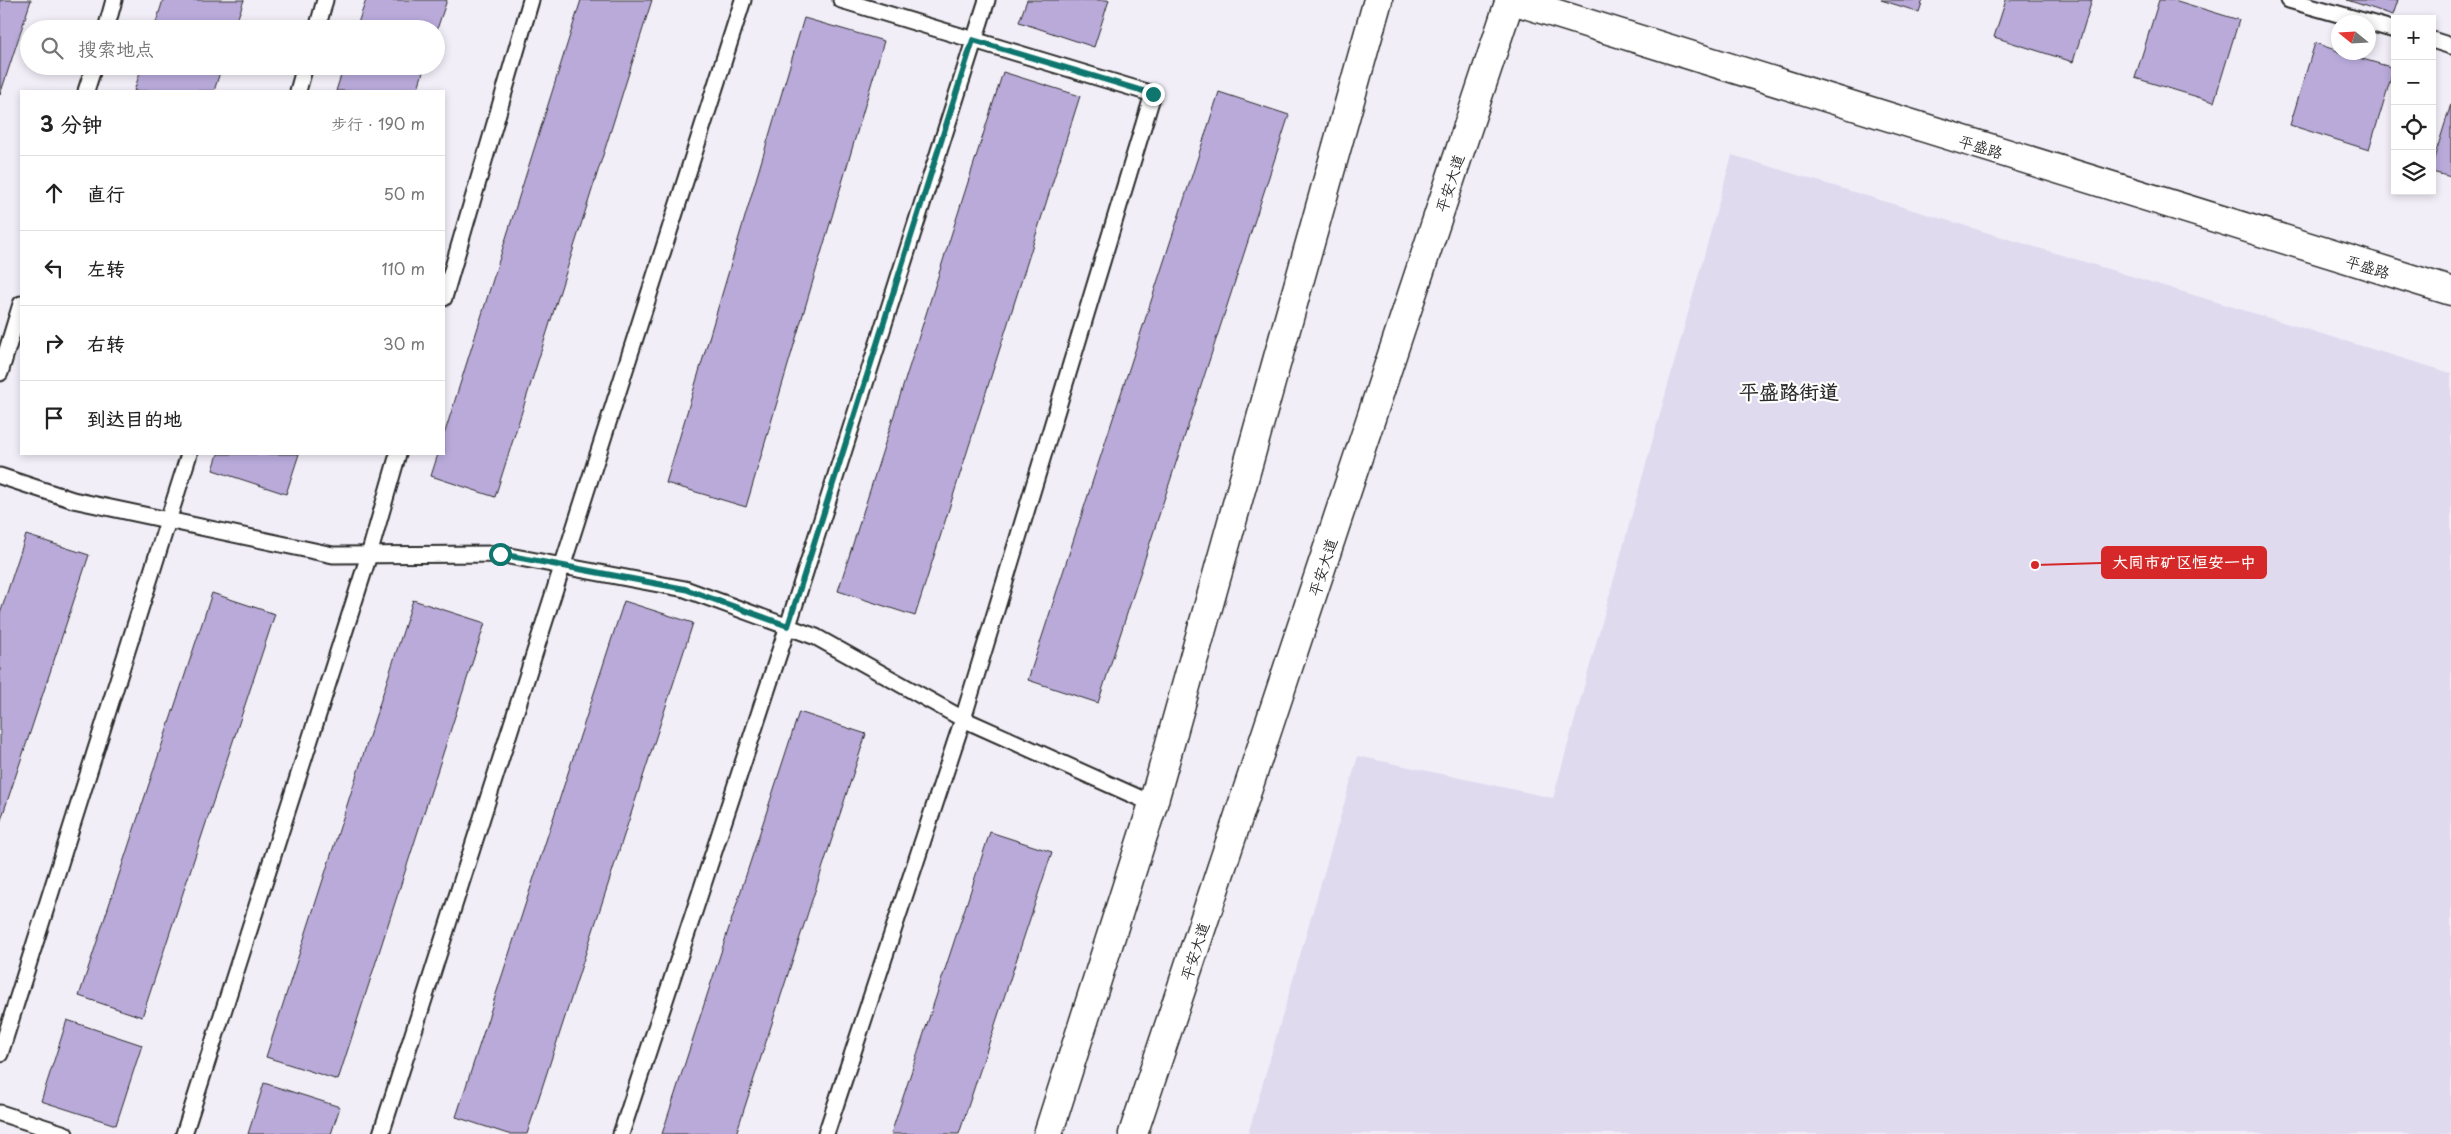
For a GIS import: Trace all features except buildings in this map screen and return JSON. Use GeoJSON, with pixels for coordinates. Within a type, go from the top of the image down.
{"type":"FeatureCollection","features":[{"type":"Feature","properties":{"kind":"main road"},"geometry":{"type":"LineString","coordinates":[[1048,1134],[1153,804],[1378,0]]}},
{"type":"Feature","properties":{"kind":"main road","name":"平盛路"},"geometry":{"type":"LineString","coordinates":[[1511,0],[2451,291]]}},
{"type":"Feature","properties":{"kind":"main road","name":"平安大道"},"geometry":{"type":"LineString","coordinates":[[1133,1134],[1511,0]]}},
{"type":"Feature","properties":{"kind":"lane"},"geometry":{"type":"LineString","coordinates":[[108,20],[114,0]]}},
{"type":"Feature","properties":{"kind":"lane"},"geometry":{"type":"LineString","coordinates":[[319,20],[325,0]]}},
{"type":"Feature","properties":{"kind":"lane"},"geometry":{"type":"LineString","coordinates":[[445,295],[531,0]]}},
{"type":"Feature","properties":{"kind":"lane"},"geometry":{"type":"LineString","coordinates":[[381,1134],[561,565],[743,0]]}},
{"type":"Feature","properties":{"kind":"lane"},"geometry":{"type":"LineString","coordinates":[[826,1134],[963,718],[1153,94],[841,0]]}},
{"type":"Feature","properties":{"kind":"lane"},"geometry":{"type":"LineString","coordinates":[[622,1134],[788,626],[987,0]]}},
{"type":"Feature","properties":{"kind":"lane"},"geometry":{"type":"LineString","coordinates":[[2290,0],[2391,29]]}},
{"type":"Feature","properties":{"kind":"lane"},"geometry":{"type":"LineString","coordinates":[[2436,41],[2451,46]]}},
{"type":"Feature","properties":{"kind":"lane"},"geometry":{"type":"LineString","coordinates":[[86,90],[91,75]]}},
{"type":"Feature","properties":{"kind":"lane"},"geometry":{"type":"LineString","coordinates":[[298,90],[302,75]]}},
{"type":"Feature","properties":{"kind":"lane"},"geometry":{"type":"LineString","coordinates":[[0,373],[20,307]]}},
{"type":"Feature","properties":{"kind":"lane"},"geometry":{"type":"LineString","coordinates":[[0,1054],[189,455]]}},
{"type":"Feature","properties":{"kind":"lane"},"geometry":{"type":"LineString","coordinates":[[184,1134],[369,555],[398,455]]}},
{"type":"Feature","properties":{"kind":"lane"},"geometry":{"type":"LineString","coordinates":[[0,476],[73,500],[333,555],[500,554],[685,589],[816,637],[963,718],[1153,804]]}},
{"type":"Feature","properties":{"kind":"lane"},"geometry":{"type":"LineString","coordinates":[[0,1113],[65,1134]]}},
{"type":"Feature","properties":{"kind":"shaded area"},"geometry":{"type":"Polygon","coordinates":[[[1732,155],[2451,373],[2451,1134],[1248,1134],[1358,756],[1553,798],[1732,155]]]}},
{"type":"Feature","properties":{"kind":"place","name":"大同市矿区恒安一中"},"geometry":{"type":"Point","coordinates":[2035,565]}},
{"type":"Feature","properties":{"kind":"district","name":"平盛路街道"},"geometry":{"type":"Point","coordinates":[1789,391]}},
{"type":"Feature","properties":{"kind":"route"},"geometry":{"type":"LineString","coordinates":[[500,554],[685,589],[788,626],[973,40],[1153,94]]}}]}
